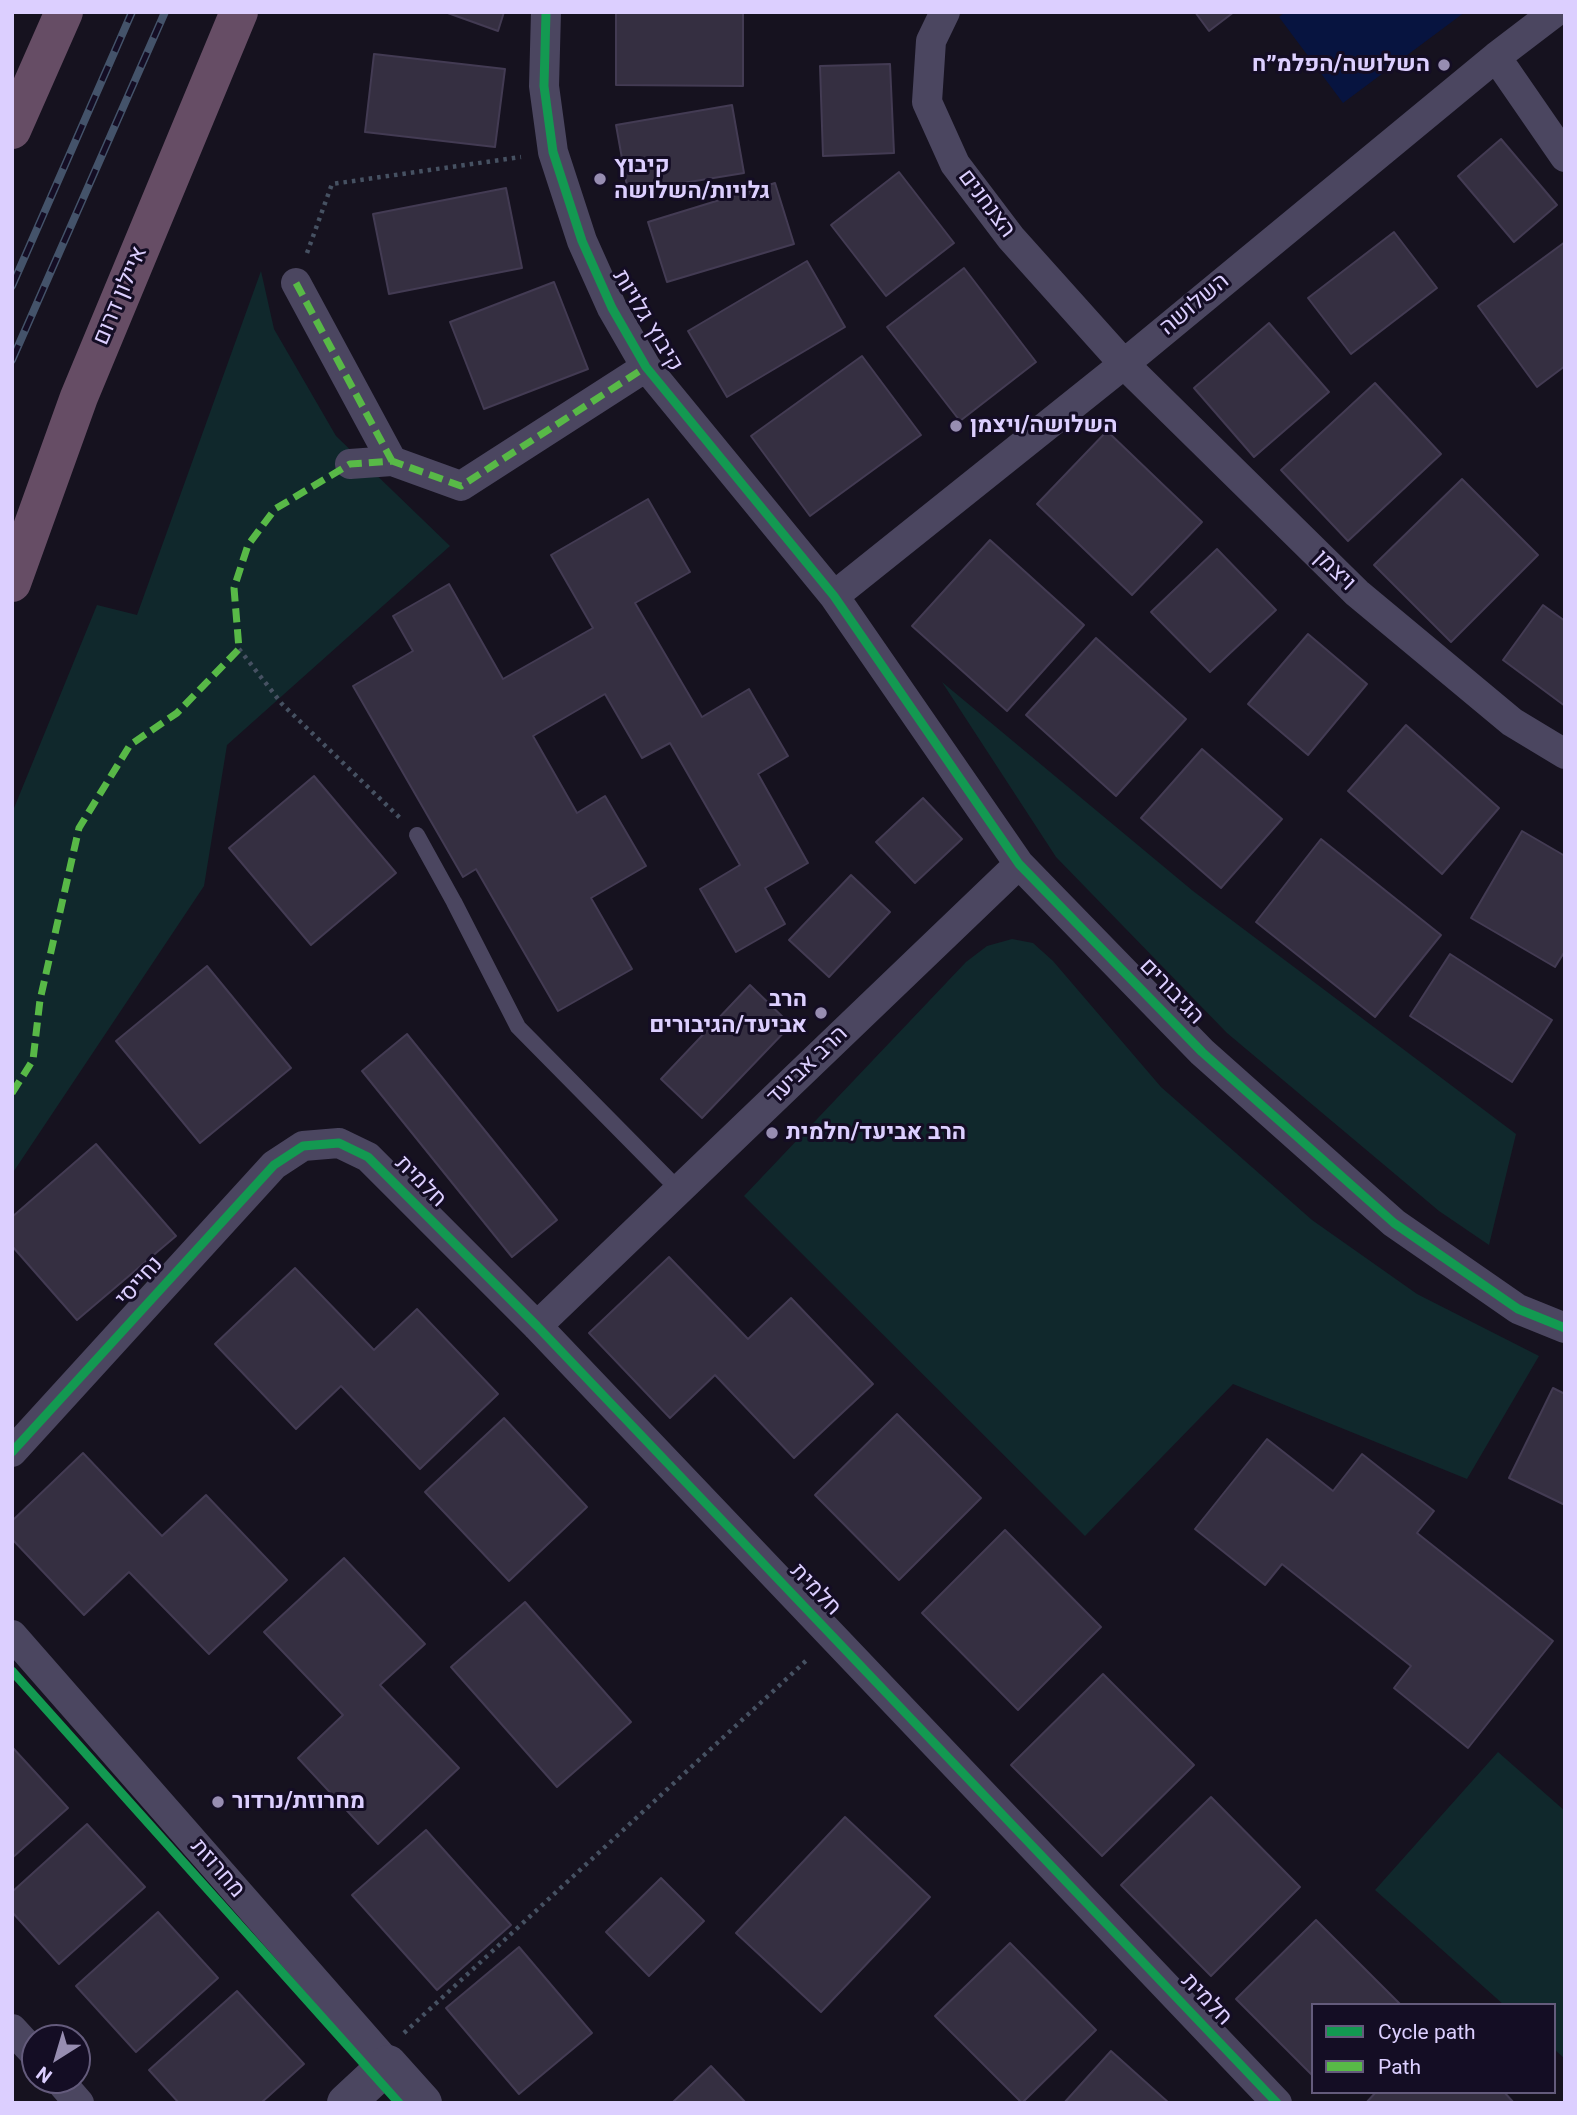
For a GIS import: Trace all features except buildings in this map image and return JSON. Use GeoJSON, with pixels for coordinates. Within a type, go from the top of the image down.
{"type":"FeatureCollection","features":[{"type":"Feature","properties":{"kind":"highway"},"geometry":{"type":"LineString","coordinates":[[12,130],[64,12]]}},
{"type":"Feature","properties":{"kind":"highway","name":"איילון דרום"},"geometry":{"type":"LineString","coordinates":[[12,583],[79,397],[239,12]]}},
{"type":"Feature","properties":{"kind":"street","name":"קיבוץ גלויות"},"geometry":{"type":"LineString","coordinates":[[546,12],[544,86],[553,152],[582,241],[612,308],[646,366],[834,596]]}},
{"type":"Feature","properties":{"kind":"street","name":"הצנחנים"},"geometry":{"type":"LineString","coordinates":[[945,12],[931,41],[926,102],[955,164],[1011,238],[1124,363]]}},
{"type":"Feature","properties":{"kind":"street","name":"השלושה"},"geometry":{"type":"LineString","coordinates":[[834,596],[1124,363],[1496,57],[1555,12]]}},
{"type":"Feature","properties":{"kind":"street"},"geometry":{"type":"LineString","coordinates":[[1496,57],[1565,157]]}},
{"type":"Feature","properties":{"kind":"street"},"geometry":{"type":"LineString","coordinates":[[296,283],[392,461]]}},
{"type":"Feature","properties":{"kind":"street","name":"ויצמן"},"geometry":{"type":"LineString","coordinates":[[1124,363],[1357,593],[1512,722],[1565,754]]}},
{"type":"Feature","properties":{"kind":"street"},"geometry":{"type":"LineString","coordinates":[[350,464],[392,461],[461,486],[646,366]]}},
{"type":"Feature","properties":{"kind":"street","name":"הגיבורים"},"geometry":{"type":"LineString","coordinates":[[834,596],[1019,864],[1202,1052],[1394,1223],[1518,1309],[1565,1328]]}},
{"type":"Feature","properties":{"kind":"street","name":"הרב אביעד"},"geometry":{"type":"LineString","coordinates":[[537,1326],[1019,864]]}},
{"type":"Feature","properties":{"kind":"street","name":"חלמית"},"geometry":{"type":"LineString","coordinates":[[303,1146],[339,1143],[368,1157],[537,1326],[1277,2103]]}},
{"type":"Feature","properties":{"kind":"street","name":"נחייסי"},"geometry":{"type":"LineString","coordinates":[[12,1452],[274,1165],[303,1146]]}},
{"type":"Feature","properties":{"kind":"street","name":"מחרוזת"},"geometry":{"type":"LineString","coordinates":[[12,1634],[423,2103]]}},
{"type":"Feature","properties":{"kind":"street"},"geometry":{"type":"LineString","coordinates":[[346,2103],[384,2059]]}},
{"type":"Feature","properties":{"kind":"lane"},"geometry":{"type":"LineString","coordinates":[[417,835],[518,1027],[679,1190]]}},
{"type":"Feature","properties":{"kind":"path"},"geometry":{"type":"LineString","coordinates":[[296,283],[332,184],[553,152]]}},
{"type":"Feature","properties":{"kind":"path"},"geometry":{"type":"LineString","coordinates":[[239,649],[282,704],[417,835]]}},
{"type":"Feature","properties":{"kind":"path"},"geometry":{"type":"LineString","coordinates":[[384,2059],[833,1636]]}},
{"type":"Feature","properties":{"kind":"green space"},"geometry":{"type":"Polygon","coordinates":[[[261,271],[274,329],[336,436],[450,546],[227,745],[204,886],[12,1174],[12,813],[97,605],[137,615],[261,271]]]}},
{"type":"Feature","properties":{"kind":"green space"},"geometry":{"type":"Polygon","coordinates":[[[942,682],[1193,891],[1516,1134],[1489,1245],[1439,1211],[1227,1033],[1056,857],[942,682]]]}},
{"type":"Feature","properties":{"kind":"green space"},"geometry":{"type":"Polygon","coordinates":[[[1012,939],[1033,943],[1053,961],[1161,1087],[1312,1220],[1417,1294],[1539,1356],[1467,1479],[1233,1384],[1085,1536],[744,1196],[966,962],[987,946],[1012,939]]]}},
{"type":"Feature","properties":{"kind":"green space"},"geometry":{"type":"Polygon","coordinates":[[[1498,1752],[1565,1811],[1565,2059],[1556,2051],[1556,2003],[1502,2003],[1375,1890],[1498,1752]]]}},
{"type":"Feature","properties":{"kind":"shaded area"},"geometry":{"type":"Polygon","coordinates":[[[1285,12],[1465,12],[1343,103],[1279,17],[1285,12]]]}},
{"type":"Feature","properties":{"kind":"railway"},"geometry":{"type":"LineString","coordinates":[[12,286],[132,12]]}},
{"type":"Feature","properties":{"kind":"railway"},"geometry":{"type":"LineString","coordinates":[[12,360],[165,12]]}},
{"type":"Feature","properties":{"kind":"marked path"},"geometry":{"type":"LineString","coordinates":[[296,283],[392,461]]}},
{"type":"Feature","properties":{"kind":"marked path"},"geometry":{"type":"LineString","coordinates":[[12,1093],[33,1060],[40,1000],[79,828],[130,745],[177,713],[239,649],[234,588],[248,545],[275,509],[350,464],[392,461],[461,486],[646,367]]}},
{"type":"Feature","properties":{"kind":"cycle path"},"geometry":{"type":"LineString","coordinates":[[546,12],[544,86],[553,152],[582,241],[612,308],[646,367],[834,596],[1019,864],[1202,1052],[1394,1223],[1518,1309],[1565,1328]]}},
{"type":"Feature","properties":{"kind":"cycle path"},"geometry":{"type":"LineString","coordinates":[[12,1452],[274,1165],[303,1146],[339,1143],[368,1157],[537,1326],[1277,2103]]}},
{"type":"Feature","properties":{"kind":"cycle path"},"geometry":{"type":"LineString","coordinates":[[12,1671],[399,2103]]}},
{"type":"Feature","properties":{"kind":"place","name":"השלושה/הפלמ״ח"},"geometry":{"type":"Point","coordinates":[1444,65]}},
{"type":"Feature","properties":{"kind":"place","name":"קיבוץ גלויות/השלושה"},"geometry":{"type":"Point","coordinates":[600,179]}},
{"type":"Feature","properties":{"kind":"place","name":"השלושה/ויצמן"},"geometry":{"type":"Point","coordinates":[956,426]}},
{"type":"Feature","properties":{"kind":"place","name":"הרב אביעד/הגיבורים"},"geometry":{"type":"Point","coordinates":[821,1013]}},
{"type":"Feature","properties":{"kind":"place","name":"הרב אביעד/חלמית"},"geometry":{"type":"Point","coordinates":[772,1133]}},
{"type":"Feature","properties":{"kind":"place","name":"מחרוזת/נרדור"},"geometry":{"type":"Point","coordinates":[218,1802]}}]}
